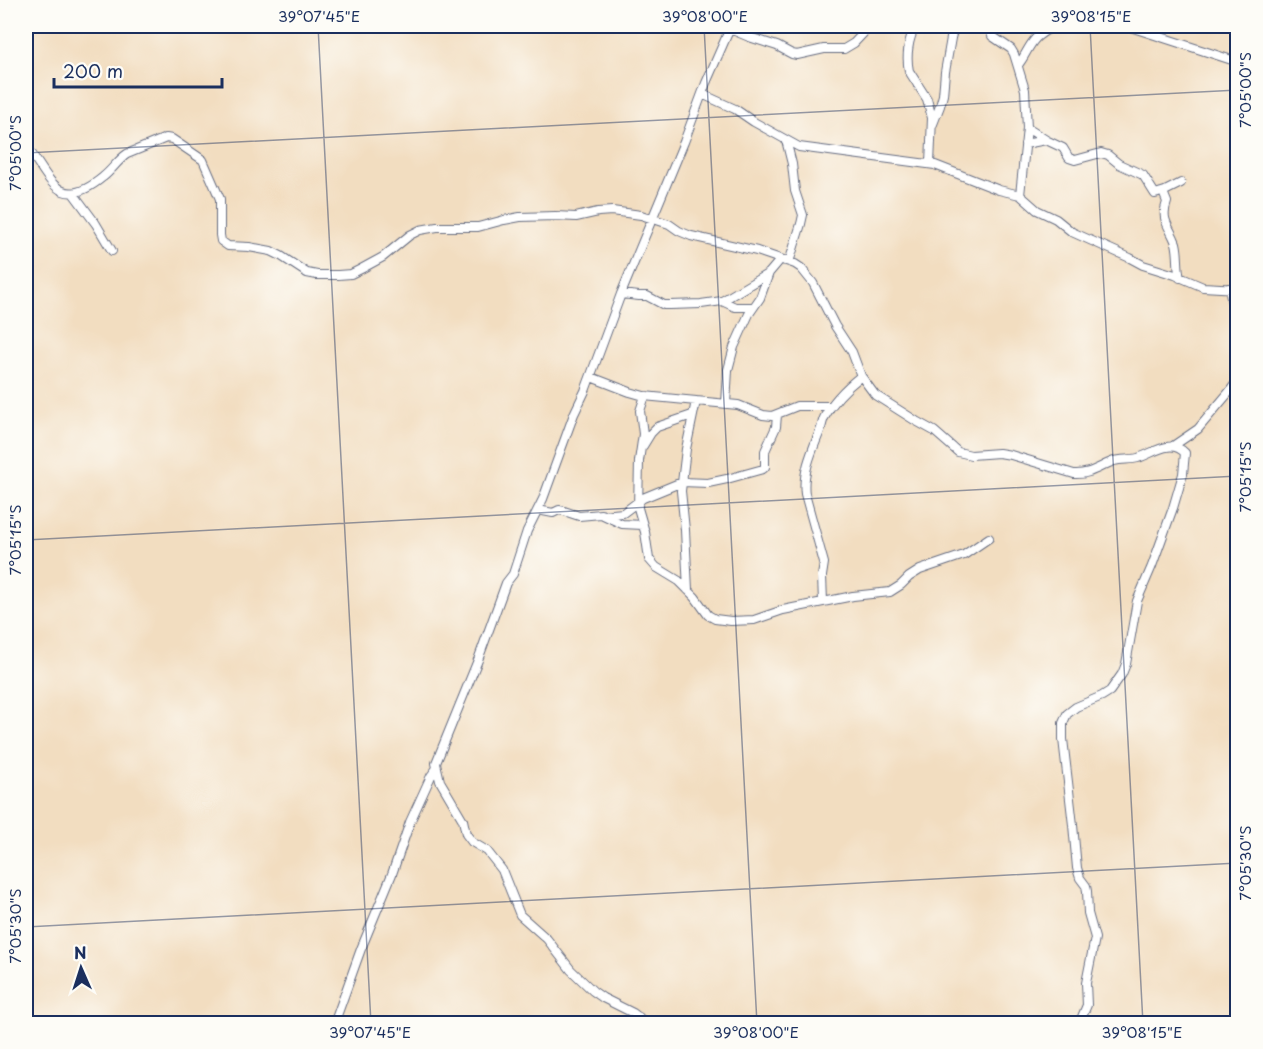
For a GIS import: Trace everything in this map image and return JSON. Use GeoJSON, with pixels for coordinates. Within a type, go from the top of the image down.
{"type":"FeatureCollection","features":[{"type":"Feature","properties":{"kind":"street"},"geometry":{"type":"LineString","coordinates":[[647,1023],[593,991],[571,970],[548,939],[520,915],[502,870],[487,851],[472,842],[466,834],[463,820],[440,781],[436,763],[478,660],[506,583],[513,574],[527,531],[556,466],[621,294],[730,27],[749,38],[777,45],[797,55],[824,49],[846,48],[870,26]]}},
{"type":"Feature","properties":{"kind":"street"},"geometry":{"type":"LineString","coordinates":[[916,26],[912,33],[908,66],[927,99],[933,124]]}},
{"type":"Feature","properties":{"kind":"street"},"geometry":{"type":"LineString","coordinates":[[930,164],[933,124],[943,95],[951,38],[958,26]]}},
{"type":"Feature","properties":{"kind":"street"},"geometry":{"type":"LineString","coordinates":[[989,26],[991,35],[1013,51],[1025,90],[1027,128],[1020,195]]}},
{"type":"Feature","properties":{"kind":"street"},"geometry":{"type":"LineString","coordinates":[[1018,65],[1036,37],[1053,26]]}},
{"type":"Feature","properties":{"kind":"street"},"geometry":{"type":"LineString","coordinates":[[1127,26],[1238,62]]}},
{"type":"Feature","properties":{"kind":"street"},"geometry":{"type":"LineString","coordinates":[[702,94],[735,109],[799,147],[930,164],[999,190],[1020,195],[1037,210],[1056,219],[1072,232],[1143,265],[1203,288],[1233,289],[1238,333]]}},
{"type":"Feature","properties":{"kind":"street"},"geometry":{"type":"LineString","coordinates":[[1027,128],[1063,148],[1069,158],[1075,160],[1101,153],[1108,155],[1119,164],[1143,175],[1155,194],[1181,183]]}},
{"type":"Feature","properties":{"kind":"street"},"geometry":{"type":"LineString","coordinates":[[26,146],[51,183],[73,193],[84,190],[105,175],[127,154],[164,139],[172,139],[199,157],[206,167],[220,199],[220,238],[223,243],[228,246],[271,251],[307,273],[326,276],[351,274],[362,269],[420,230],[437,227],[478,227],[520,217],[576,217],[612,211],[637,214],[669,224],[691,236],[757,251],[801,268],[813,283],[835,326],[852,352],[861,376],[875,394],[934,430],[955,450],[963,454],[1011,455],[1080,474],[1115,461],[1136,458],[1160,448],[1173,446],[1181,448],[1186,460],[1183,474],[1173,508],[1137,602],[1122,675],[1107,693],[1066,714],[1063,723],[1077,868],[1086,886],[1088,913],[1095,938],[1086,983],[1087,1005],[1079,1023]]}},
{"type":"Feature","properties":{"kind":"street"},"geometry":{"type":"LineString","coordinates":[[621,294],[647,296],[670,305],[722,301],[769,273],[783,260],[790,259],[802,215],[795,191],[786,140]]}},
{"type":"Feature","properties":{"kind":"street"},"geometry":{"type":"LineString","coordinates":[[1025,144],[1046,140]]}},
{"type":"Feature","properties":{"kind":"street"},"geometry":{"type":"LineString","coordinates":[[1163,192],[1167,202],[1164,217],[1176,244],[1180,278]]}},
{"type":"Feature","properties":{"kind":"street"},"geometry":{"type":"LineString","coordinates":[[73,193],[112,250]]}},
{"type":"Feature","properties":{"kind":"street"},"geometry":{"type":"LineString","coordinates":[[637,214],[648,231]]}},
{"type":"Feature","properties":{"kind":"street"},"geometry":{"type":"LineString","coordinates":[[726,404],[727,379],[734,347],[753,307],[760,298],[769,273]]}},
{"type":"Feature","properties":{"kind":"street"},"geometry":{"type":"LineString","coordinates":[[722,301],[735,307],[753,307]]}},
{"type":"Feature","properties":{"kind":"street"},"geometry":{"type":"LineString","coordinates":[[823,602],[824,563],[804,487],[807,469],[824,418],[832,406],[861,376]]}},
{"type":"Feature","properties":{"kind":"street"},"geometry":{"type":"LineString","coordinates":[[591,377],[647,396],[738,405],[772,416],[797,406],[832,406]]}},
{"type":"Feature","properties":{"kind":"street"},"geometry":{"type":"LineString","coordinates":[[1173,446],[1198,429],[1238,380]]}},
{"type":"Feature","properties":{"kind":"street"},"geometry":{"type":"LineString","coordinates":[[647,396],[640,411],[643,434],[639,462],[638,508],[650,562],[679,581],[708,615],[715,619],[754,620],[783,610],[853,596],[890,592],[920,570],[964,555],[989,538]]}},
{"type":"Feature","properties":{"kind":"street"},"geometry":{"type":"LineString","coordinates":[[688,590],[682,482],[696,401]]}},
{"type":"Feature","properties":{"kind":"street"},"geometry":{"type":"LineString","coordinates":[[538,510],[553,513],[559,510],[579,516],[623,513],[638,501],[682,482],[708,483],[727,480],[763,468],[765,467],[765,451],[776,427],[777,415]]}},
{"type":"Feature","properties":{"kind":"street"},"geometry":{"type":"LineString","coordinates":[[641,450],[657,427],[692,416]]}},
{"type":"Feature","properties":{"kind":"street"},"geometry":{"type":"LineString","coordinates":[[603,515],[622,524],[643,525]]}},
{"type":"Feature","properties":{"kind":"street"},"geometry":{"type":"LineString","coordinates":[[334,1023],[410,822],[436,768]]}},
{"type":"Feature","properties":{"kind":"street"},"geometry":{"type":"LineString","coordinates":[[431,776],[440,781]]}},
{"type":"Feature","properties":{"kind":"street"},"geometry":{"type":"LineString","coordinates":[[627,1023],[639,1017]]}}]}
